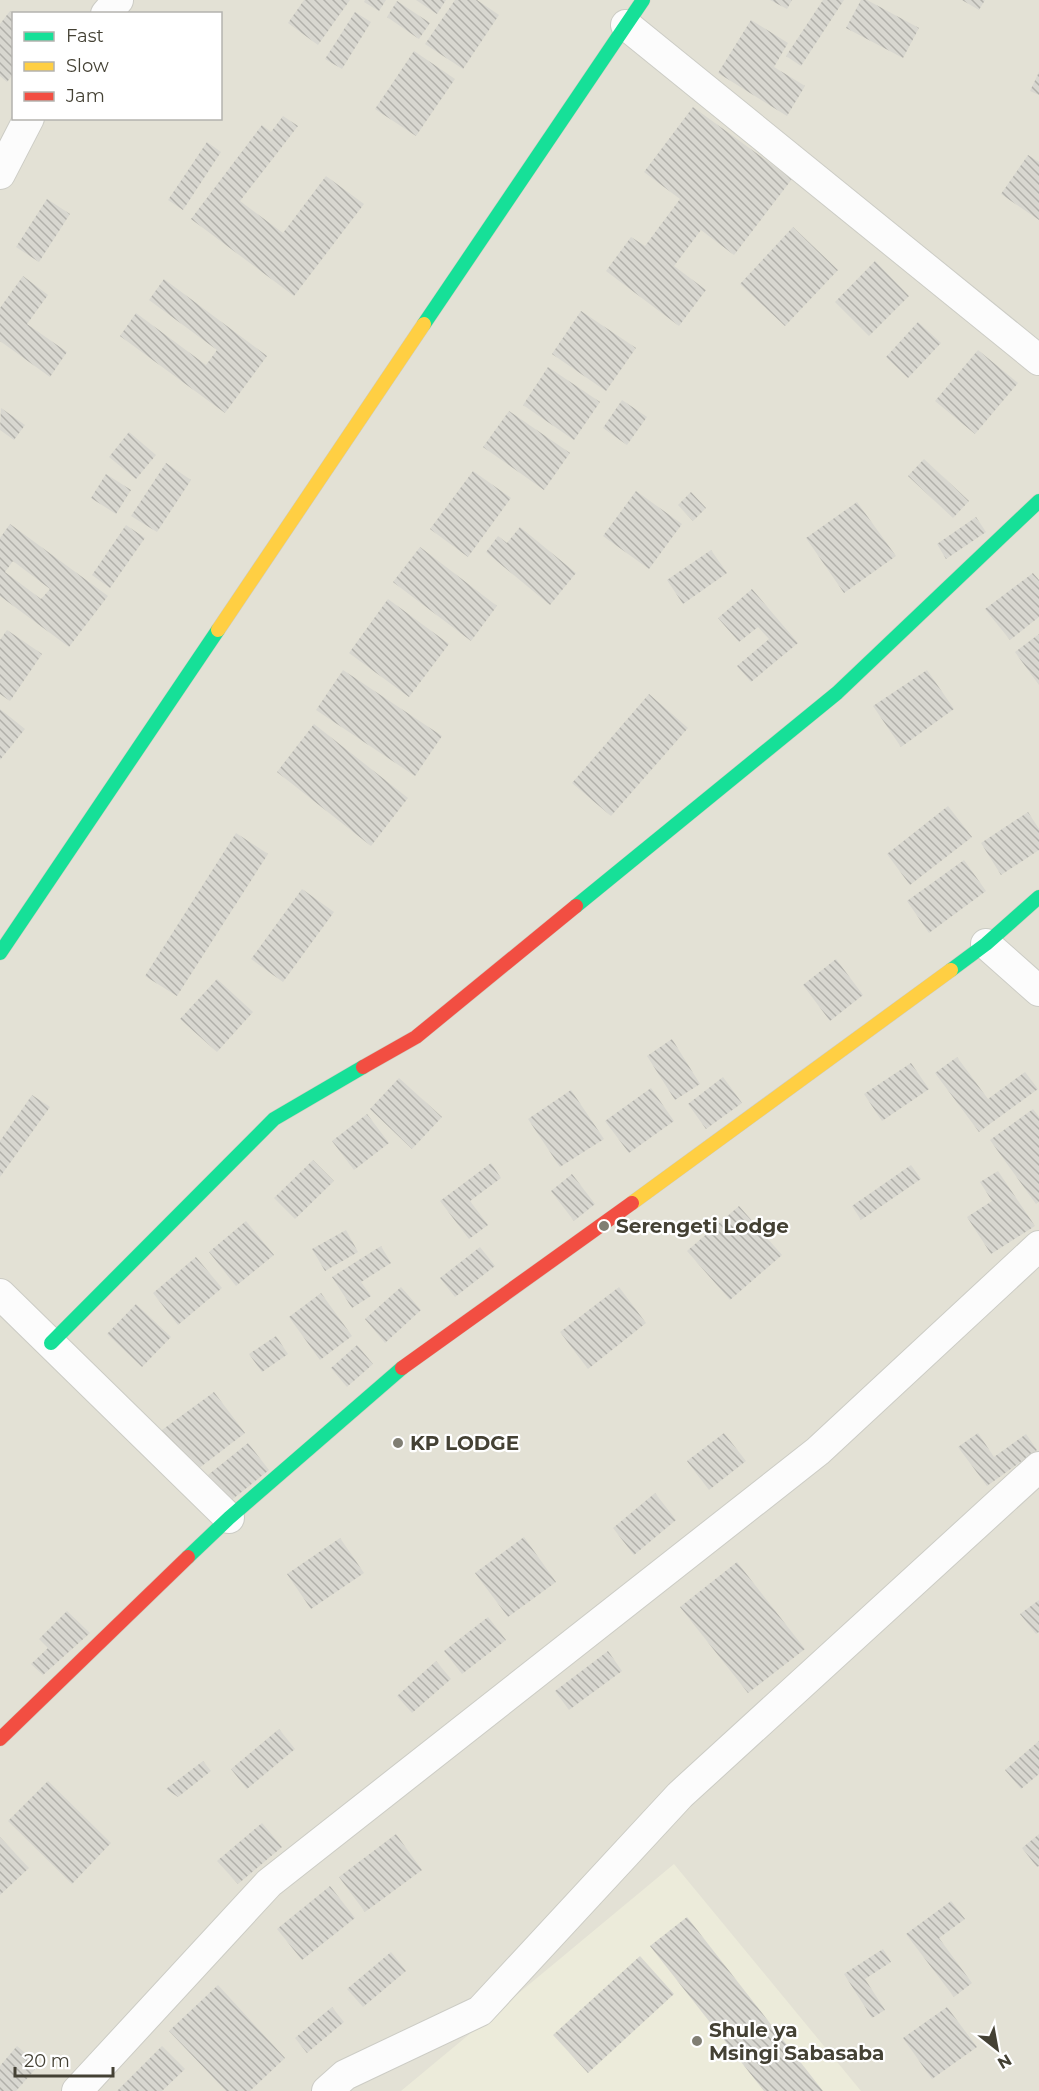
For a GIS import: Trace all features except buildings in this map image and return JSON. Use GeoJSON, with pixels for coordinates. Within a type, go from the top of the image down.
{"type":"FeatureCollection","features":[{"type":"Feature","properties":{"kind":"main road"},"geometry":{"type":"LineString","coordinates":[[0,953],[643,0]]}},
{"type":"Feature","properties":{"kind":"main road"},"geometry":{"type":"LineString","coordinates":[[51,1343],[274,1119],[416,1037],[837,693],[1039,501]]}},
{"type":"Feature","properties":{"kind":"main road"},"geometry":{"type":"LineString","coordinates":[[0,1739],[229,1518],[411,1360],[713,1145],[986,944],[1039,897]]}},
{"type":"Feature","properties":{"kind":"street"},"geometry":{"type":"LineString","coordinates":[[108,12],[118,0]]}},
{"type":"Feature","properties":{"kind":"street"},"geometry":{"type":"LineString","coordinates":[[626,25],[1039,360]]}},
{"type":"Feature","properties":{"kind":"street"},"geometry":{"type":"LineString","coordinates":[[0,174],[28,120]]}},
{"type":"Feature","properties":{"kind":"street"},"geometry":{"type":"LineString","coordinates":[[986,944],[1039,991]]}},
{"type":"Feature","properties":{"kind":"street"},"geometry":{"type":"LineString","coordinates":[[77,2091],[269,1883],[818,1451],[1039,1246]]}},
{"type":"Feature","properties":{"kind":"street"},"geometry":{"type":"LineString","coordinates":[[0,1294],[229,1518]]}},
{"type":"Feature","properties":{"kind":"street"},"geometry":{"type":"LineString","coordinates":[[327,2091],[345,2075],[480,2011],[680,1795],[1039,1467]]}},
{"type":"Feature","properties":{"kind":"shaded area"},"geometry":{"type":"Polygon","coordinates":[[[0,0],[1039,0],[1039,2091],[0,2091],[0,0]]]}},
{"type":"Feature","properties":{"kind":"shaded area"},"geometry":{"type":"Polygon","coordinates":[[[674,1864],[861,2091],[401,2091],[674,1864]]]}},
{"type":"Feature","properties":{"kind":"traffic: fast"},"geometry":{"type":"LineString","coordinates":[[424,324],[643,0]]}},
{"type":"Feature","properties":{"kind":"traffic: fast"},"geometry":{"type":"LineString","coordinates":[[576,906],[837,693],[1039,501]]}},
{"type":"Feature","properties":{"kind":"traffic: fast"},"geometry":{"type":"LineString","coordinates":[[0,953],[218,630]]}},
{"type":"Feature","properties":{"kind":"traffic: fast"},"geometry":{"type":"LineString","coordinates":[[951,970],[986,944],[1039,897]]}},
{"type":"Feature","properties":{"kind":"traffic: fast"},"geometry":{"type":"LineString","coordinates":[[51,1343],[274,1119],[363,1067]]}},
{"type":"Feature","properties":{"kind":"traffic: fast"},"geometry":{"type":"LineString","coordinates":[[188,1557],[229,1518],[402,1368]]}},
{"type":"Feature","properties":{"kind":"traffic: slow"},"geometry":{"type":"LineString","coordinates":[[218,630],[424,324]]}},
{"type":"Feature","properties":{"kind":"traffic: slow"},"geometry":{"type":"LineString","coordinates":[[632,1203],[951,970]]}},
{"type":"Feature","properties":{"kind":"traffic: jam"},"geometry":{"type":"LineString","coordinates":[[363,1067],[416,1037],[576,906]]}},
{"type":"Feature","properties":{"kind":"traffic: jam"},"geometry":{"type":"LineString","coordinates":[[402,1368],[632,1203]]}},
{"type":"Feature","properties":{"kind":"traffic: jam"},"geometry":{"type":"LineString","coordinates":[[0,1739],[188,1557]]}},
{"type":"Feature","properties":{"kind":"place","name":"Serengeti Lodge"},"geometry":{"type":"Point","coordinates":[604,1226]}},
{"type":"Feature","properties":{"kind":"place","name":"KP LODGE"},"geometry":{"type":"Point","coordinates":[398,1443]}},
{"type":"Feature","properties":{"kind":"place","name":"Shule ya Msingi Sabasaba"},"geometry":{"type":"Point","coordinates":[697,2041]}}]}
